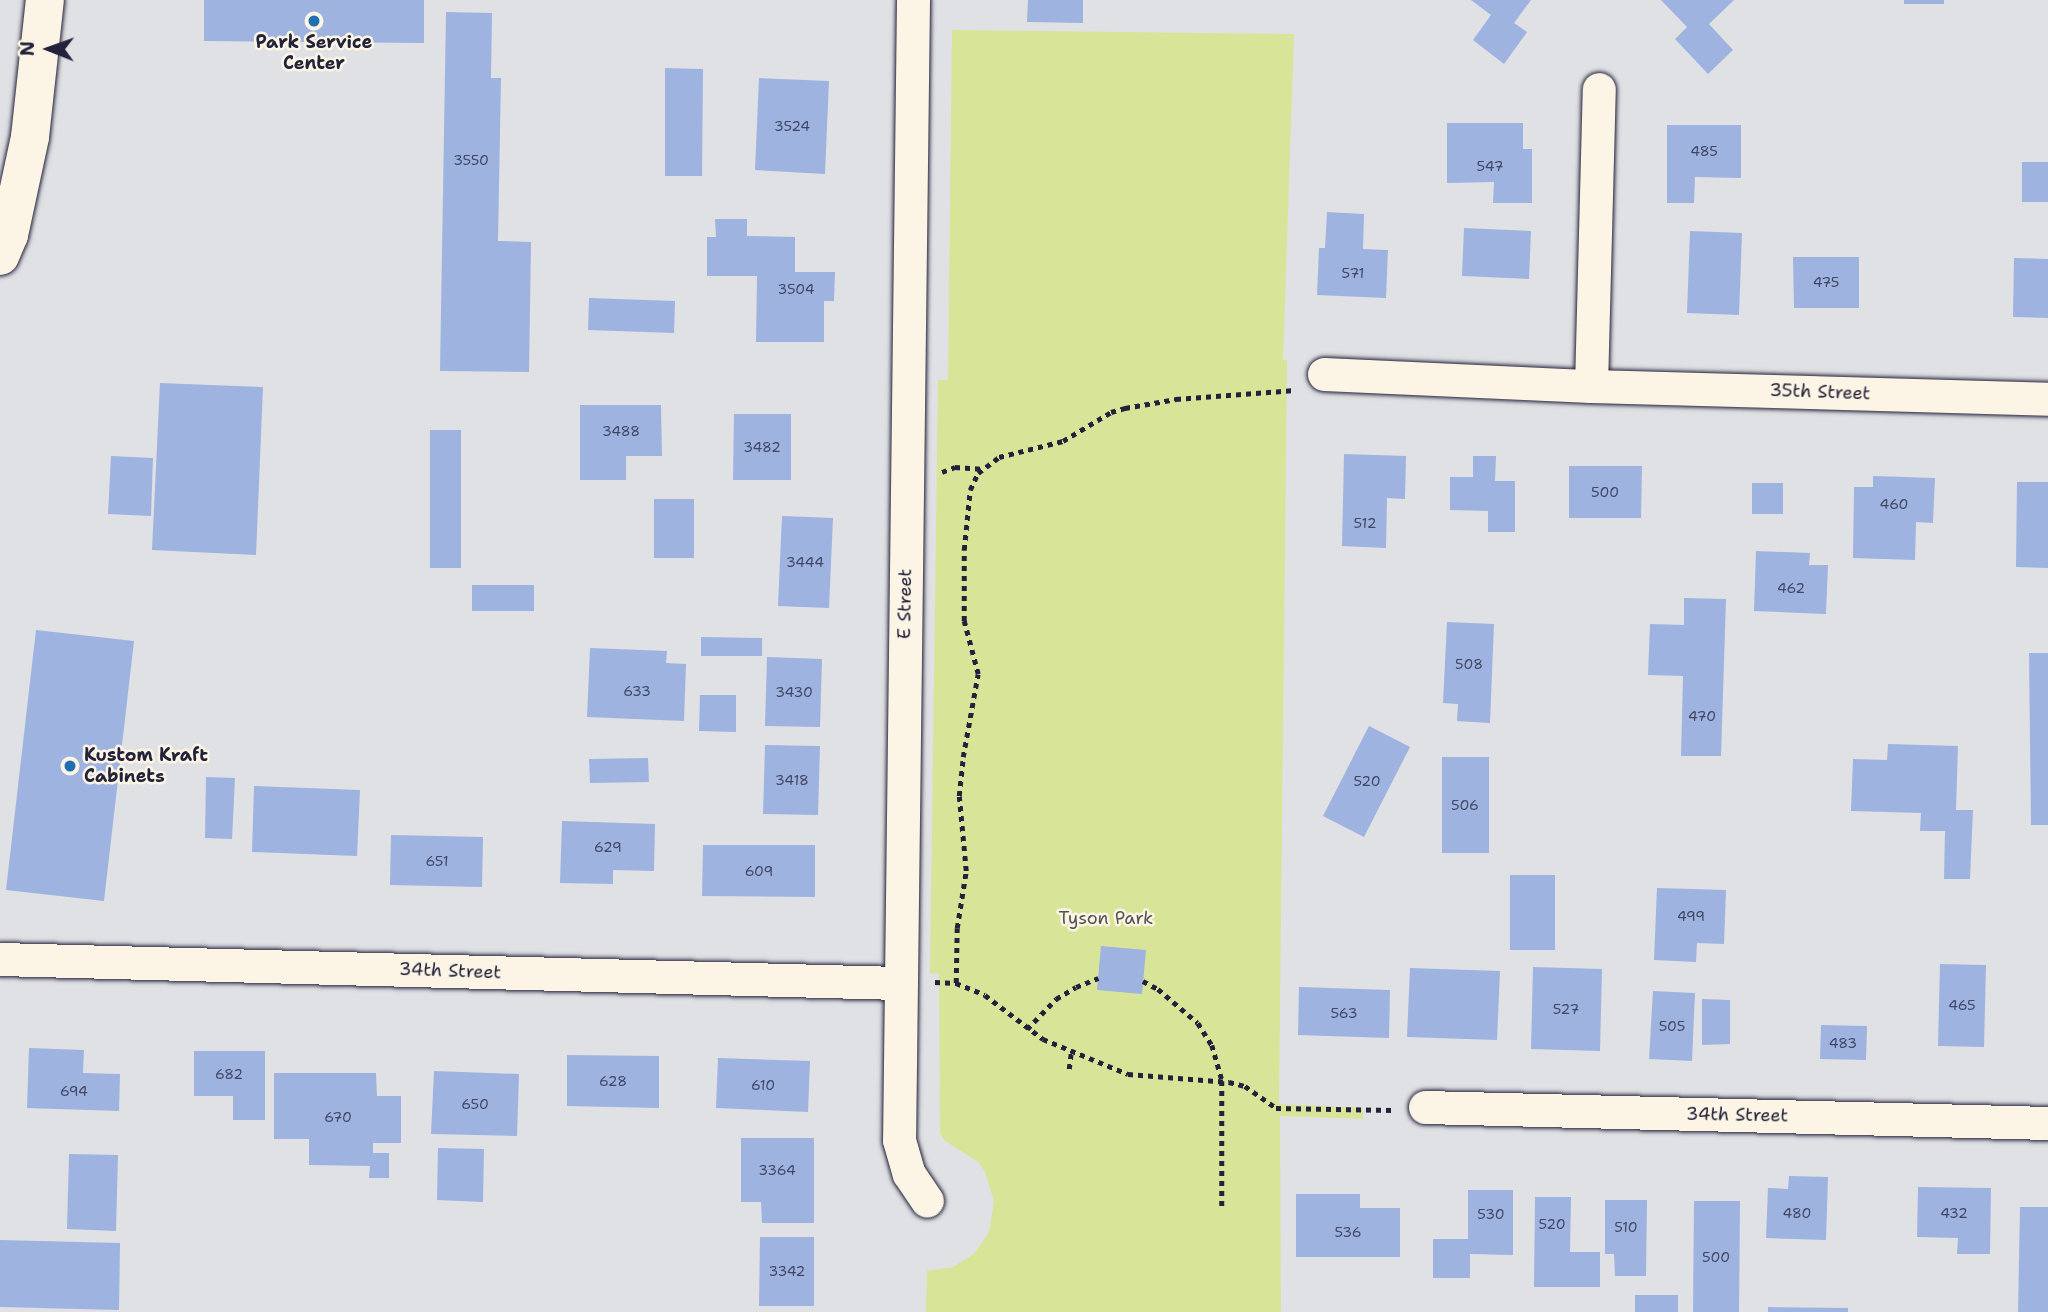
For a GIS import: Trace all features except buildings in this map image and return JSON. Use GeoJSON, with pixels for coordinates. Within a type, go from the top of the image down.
{"type":"FeatureCollection","features":[{"type":"Feature","properties":{"kind":"street"},"geometry":{"type":"LineString","coordinates":[[0,256],[9,235],[30,136],[45,0]]}},
{"type":"Feature","properties":{"kind":"street","name":"E Street"},"geometry":{"type":"LineString","coordinates":[[913,0],[899,1140],[909,1174],[927,1201]]}},
{"type":"Feature","properties":{"kind":"street"},"geometry":{"type":"LineString","coordinates":[[1591,386],[1599,89]]}},
{"type":"Feature","properties":{"kind":"street","name":"35th Street"},"geometry":{"type":"LineString","coordinates":[[1310,382],[1591,386],[2048,399]]}},
{"type":"Feature","properties":{"kind":"street","name":"34th Street"},"geometry":{"type":"LineString","coordinates":[[0,959],[900,983]]}},
{"type":"Feature","properties":{"kind":"street","name":"34th Street"},"geometry":{"type":"LineString","coordinates":[[1425,1107],[2048,1123]]}},
{"type":"Feature","properties":{"kind":"path"},"geometry":{"type":"LineString","coordinates":[[956,983],[957,928],[966,871],[959,796],[978,674],[964,621],[964,550],[970,490],[978,473],[999,457],[1063,441],[1111,412],[1125,408],[1310,382]]}},
{"type":"Feature","properties":{"kind":"path"},"geometry":{"type":"LineString","coordinates":[[1027,1029],[1056,999],[1098,978]]}},
{"type":"Feature","properties":{"kind":"path"},"geometry":{"type":"LineString","coordinates":[[1143,981],[1157,989],[1198,1023],[1212,1045],[1222,1081],[1222,1209]]}},
{"type":"Feature","properties":{"kind":"path"},"geometry":{"type":"LineString","coordinates":[[900,983],[956,983],[985,995],[1027,1029],[1071,1053],[1128,1074],[1222,1081],[1245,1086],[1276,1108],[1369,1112],[1425,1107]]}},
{"type":"Feature","properties":{"kind":"path"},"geometry":{"type":"LineString","coordinates":[[1069,1069],[1071,1053]]}},
{"type":"Feature","properties":{"kind":"green space","name":"Tyson Park"},"geometry":{"type":"Polygon","coordinates":[[[952,30],[1294,34],[1283,360],[1287,360],[1279,1104],[1363,1108],[1363,1119],[1280,1116],[1281,1312],[926,1312],[927,1271],[953,1267],[974,1254],[989,1232],[994,1201],[985,1172],[978,1162],[944,1140],[940,1133],[939,974],[930,973],[938,380],[948,380],[952,30]]]}},
{"type":"Feature","properties":{"kind":"place","name":"Park Service Center"},"geometry":{"type":"Point","coordinates":[314,21]}},
{"type":"Feature","properties":{"kind":"place","name":"Kustom Kraft Cabinets"},"geometry":{"type":"Point","coordinates":[70,766]}}]}
